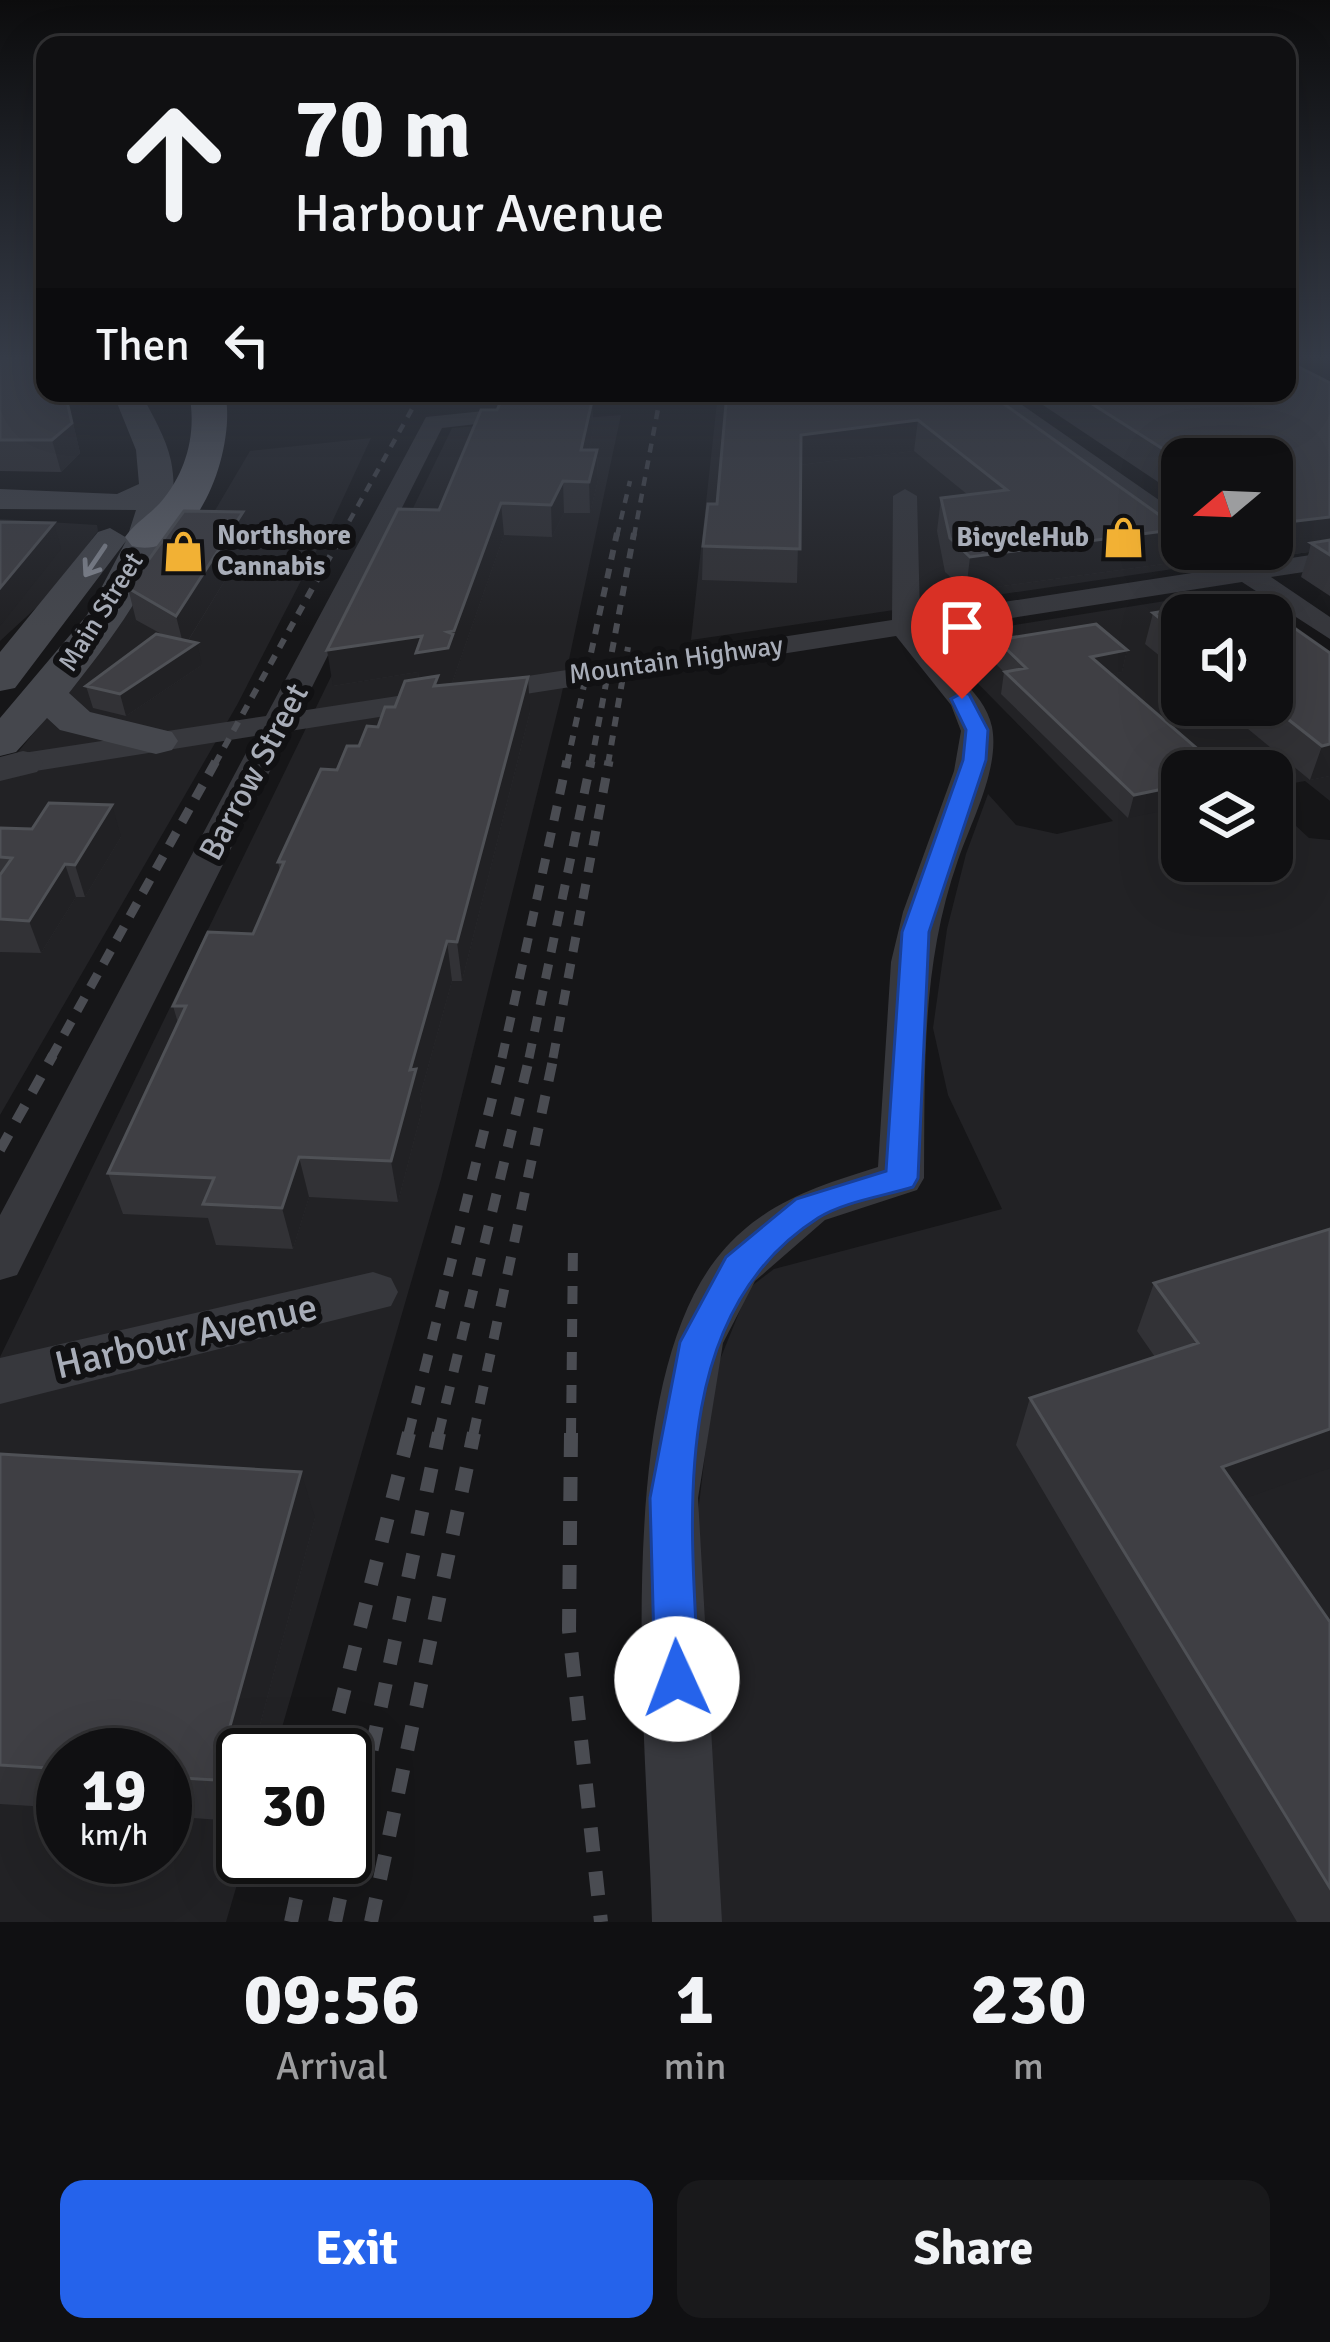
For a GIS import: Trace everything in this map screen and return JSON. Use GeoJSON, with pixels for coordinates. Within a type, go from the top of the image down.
{"type":"FeatureCollection","features":[{"type":"Feature","properties":{"kind":"highway"},"geometry":{"type":"LineString","coordinates":[[147,537],[170,522],[209,447]]}},
{"type":"Feature","properties":{"kind":"main road","name":"Main Street"},"geometry":{"type":"LineString","coordinates":[[6,759],[133,569],[147,537],[156,489],[156,465],[149,447]]}},
{"type":"Feature","properties":{"kind":"main road","name":"Main Street"},"geometry":{"type":"LineString","coordinates":[[0,679],[104,549],[122,486]]}},
{"type":"Feature","properties":{"kind":"main road"},"geometry":{"type":"LineString","coordinates":[[0,500],[122,486],[156,489]]}},
{"type":"Feature","properties":{"kind":"main road"},"geometry":{"type":"LineString","coordinates":[[47,695],[75,721],[156,740]]}},
{"type":"Feature","properties":{"kind":"street","name":"Barrow Street"},"geometry":{"type":"LineString","coordinates":[[0,1261],[421,447]]}},
{"type":"Feature","properties":{"kind":"street"},"geometry":{"type":"LineString","coordinates":[[1068,447],[1161,512]]}},
{"type":"Feature","properties":{"kind":"street"},"geometry":{"type":"LineString","coordinates":[[688,1922],[670,1498],[698,1342],[738,1267],[808,1208],[902,1178],[915,932],[974,760],[977,730],[962,699],[912,645],[907,627],[905,496]]}},
{"type":"Feature","properties":{"kind":"street","name":"Mountain Highway"},"geometry":{"type":"LineString","coordinates":[[6,759],[1330,560]]}},
{"type":"Feature","properties":{"kind":"street"},"geometry":{"type":"LineString","coordinates":[[1243,570],[1330,630]]}},
{"type":"Feature","properties":{"kind":"street","name":"Harbour Avenue"},"geometry":{"type":"LineString","coordinates":[[0,1381],[373,1292]]}},
{"type":"Feature","properties":{"kind":"shaded area"},"geometry":{"type":"Polygon","coordinates":[[[367,447],[327,533],[204,529],[250,451],[367,447]]]}},
{"type":"Feature","properties":{"kind":"shaded area"},"geometry":{"type":"Polygon","coordinates":[[[443,447],[614,447],[561,697],[441,1179],[282,1728],[216,1728],[216,1884],[237,1884],[226,1922],[0,1922],[0,1357],[443,447]]]}},
{"type":"Feature","properties":{"kind":"shaded area"},"geometry":{"type":"Polygon","coordinates":[[[712,447],[1040,447],[1161,532],[1161,570],[1166,570],[691,640],[712,447]]]}},
{"type":"Feature","properties":{"kind":"shaded area"},"geometry":{"type":"Polygon","coordinates":[[[0,519],[97,525],[98,531],[50,595],[0,641],[0,519]]]}},
{"type":"Feature","properties":{"kind":"shaded area"},"geometry":{"type":"Polygon","coordinates":[[[176,534],[323,538],[237,705],[0,1115],[0,774],[91,663],[176,534]]]}},
{"type":"Feature","properties":{"kind":"shaded area"},"geometry":{"type":"Polygon","coordinates":[[[1161,602],[1161,726],[1293,726],[1293,625],[1330,651],[1330,801],[1305,781],[1293,783],[1293,750],[1161,750],[1161,882],[1293,882],[1293,823],[1309,838],[1330,840],[1330,1922],[717,1922],[688,1595],[715,1372],[749,1288],[774,1269],[1002,1209],[948,1095],[933,1028],[947,929],[966,854],[988,794],[1016,825],[1057,834],[1113,821],[943,648],[952,635],[1161,602]]]}},
{"type":"Feature","properties":{"kind":"building"},"geometry":{"type":"Polygon","coordinates":[[[466,447],[597,450],[589,482],[563,481],[551,505],[501,503],[454,631],[448,632],[453,634],[448,648],[416,653],[422,636],[327,650],[398,509],[439,510],[466,447]]]}},
{"type":"Feature","properties":{"kind":"building"},"geometry":{"type":"Polygon","coordinates":[[[722,447],[801,447],[800,549],[703,546],[708,504],[717,504],[722,447]]]}},
{"type":"Feature","properties":{"kind":"building"},"geometry":{"type":"Polygon","coordinates":[[[952,447],[1064,447],[1161,516],[1161,531],[970,557],[950,538],[941,498],[1007,490],[952,447]]]}},
{"type":"Feature","properties":{"kind":"building"},"geometry":{"type":"Polygon","coordinates":[[[1293,447],[1330,447],[1330,517],[1293,521],[1293,447]]]}},
{"type":"Feature","properties":{"kind":"building"},"geometry":{"type":"Polygon","coordinates":[[[184,511],[243,512],[176,616],[128,588],[184,511]]]}},
{"type":"Feature","properties":{"kind":"building"},"geometry":{"type":"Polygon","coordinates":[[[0,522],[54,523],[0,588],[0,522]]]}},
{"type":"Feature","properties":{"kind":"building"},"geometry":{"type":"Polygon","coordinates":[[[1330,540],[1330,555],[1311,543],[1330,540]]]}},
{"type":"Feature","properties":{"kind":"building"},"geometry":{"type":"Polygon","coordinates":[[[1096,624],[1127,650],[1091,657],[1161,717],[1161,726],[1171,726],[1199,750],[1161,750],[1161,789],[1134,795],[1005,672],[1026,668],[997,640],[1096,624]]]}},
{"type":"Feature","properties":{"kind":"building"},"geometry":{"type":"Polygon","coordinates":[[[1293,627],[1330,653],[1330,744],[1322,746],[1293,723],[1293,627]]]}},
{"type":"Feature","properties":{"kind":"building"},"geometry":{"type":"Polygon","coordinates":[[[156,634],[197,643],[120,694],[86,686],[156,634]]]}},
{"type":"Feature","properties":{"kind":"building"},"geometry":{"type":"Polygon","coordinates":[[[438,676],[434,686],[528,677],[457,942],[447,941],[410,1070],[416,1069],[391,1161],[299,1157],[282,1208],[203,1204],[214,1178],[108,1173],[186,1006],[173,1006],[208,932],[253,934],[284,862],[278,862],[321,769],[337,770],[347,746],[359,746],[367,726],[378,727],[385,707],[395,707],[405,681],[438,676]]]}},
{"type":"Feature","properties":{"kind":"building"},"geometry":{"type":"Polygon","coordinates":[[[49,803],[112,805],[75,865],[65,864],[29,921],[0,919],[0,875],[12,858],[0,857],[0,828],[32,829],[49,803]]]}},
{"type":"Feature","properties":{"kind":"building"},"geometry":{"type":"Polygon","coordinates":[[[1330,1229],[1330,1429],[1222,1467],[1330,1622],[1330,1888],[1030,1398],[1198,1343],[1154,1283],[1330,1229]]]}},
{"type":"Feature","properties":{"kind":"building"},"geometry":{"type":"Polygon","coordinates":[[[0,1454],[301,1472],[230,1728],[216,1728],[215,1780],[192,1779],[192,1728],[36,1728],[36,1767],[0,1765],[0,1454]]]}},
{"type":"Feature","properties":{"kind":"railway"},"geometry":{"type":"LineString","coordinates":[[341,536],[391,447]]}},
{"type":"Feature","properties":{"kind":"railway"},"geometry":{"type":"LineString","coordinates":[[634,536],[651,447]]}},
{"type":"Feature","properties":{"kind":"railway"},"geometry":{"type":"LineString","coordinates":[[617,536],[630,481]]}},
{"type":"Feature","properties":{"kind":"railway"},"geometry":{"type":"LineString","coordinates":[[215,764],[343,533]]}},
{"type":"Feature","properties":{"kind":"railway"},"geometry":{"type":"LineString","coordinates":[[567,764],[617,533]]}},
{"type":"Feature","properties":{"kind":"railway"},"geometry":{"type":"LineString","coordinates":[[591,764],[634,533]]}},
{"type":"Feature","properties":{"kind":"railway"},"geometry":{"type":"LineString","coordinates":[[608,764],[628,647]]}},
{"type":"Feature","properties":{"kind":"railway"},"geometry":{"type":"LineString","coordinates":[[51,1058],[216,761]]}},
{"type":"Feature","properties":{"kind":"railway"},"geometry":{"type":"LineString","coordinates":[[502,1058],[567,761]]}},
{"type":"Feature","properties":{"kind":"railway"},"geometry":{"type":"LineString","coordinates":[[529,1058],[591,761]]}},
{"type":"Feature","properties":{"kind":"railway"},"geometry":{"type":"LineString","coordinates":[[553,1058],[609,761]]}},
{"type":"Feature","properties":{"kind":"railway"},"geometry":{"type":"LineString","coordinates":[[0,1150],[53,1055]]}},
{"type":"Feature","properties":{"kind":"railway"},"geometry":{"type":"LineString","coordinates":[[408,1436],[503,1055]]}},
{"type":"Feature","properties":{"kind":"railway"},"geometry":{"type":"LineString","coordinates":[[438,1436],[530,1055]]}},
{"type":"Feature","properties":{"kind":"railway"},"geometry":{"type":"LineString","coordinates":[[473,1436],[554,1055]]}},
{"type":"Feature","properties":{"kind":"railway"},"geometry":{"type":"LineString","coordinates":[[571,1436],[573,1243]]}},
{"type":"Feature","properties":{"kind":"railway"},"geometry":{"type":"LineString","coordinates":[[335,1728],[409,1433]]}},
{"type":"Feature","properties":{"kind":"railway"},"geometry":{"type":"LineString","coordinates":[[335,1922],[439,1433]]}},
{"type":"Feature","properties":{"kind":"railway"},"geometry":{"type":"LineString","coordinates":[[371,1922],[474,1433]]}},
{"type":"Feature","properties":{"kind":"railway"},"geometry":{"type":"LineString","coordinates":[[571,1433],[569,1630],[601,1922]]}},
{"type":"Feature","properties":{"kind":"railway"},"geometry":{"type":"LineString","coordinates":[[291,1922],[299,1884]]}},
{"type":"Feature","properties":{"kind":"place","name":"BicycleHub"},"geometry":{"type":"Point","coordinates":[1123,537]}},
{"type":"Feature","properties":{"kind":"place","name":"Northshore Cannabis"},"geometry":{"type":"Point","coordinates":[183,551]}},
{"type":"Feature","properties":{"kind":"route"},"geometry":{"type":"LineString","coordinates":[[677,1679],[670,1498],[698,1342],[738,1267],[808,1208],[902,1178],[915,932],[974,760],[977,730],[962,699]]}}]}
